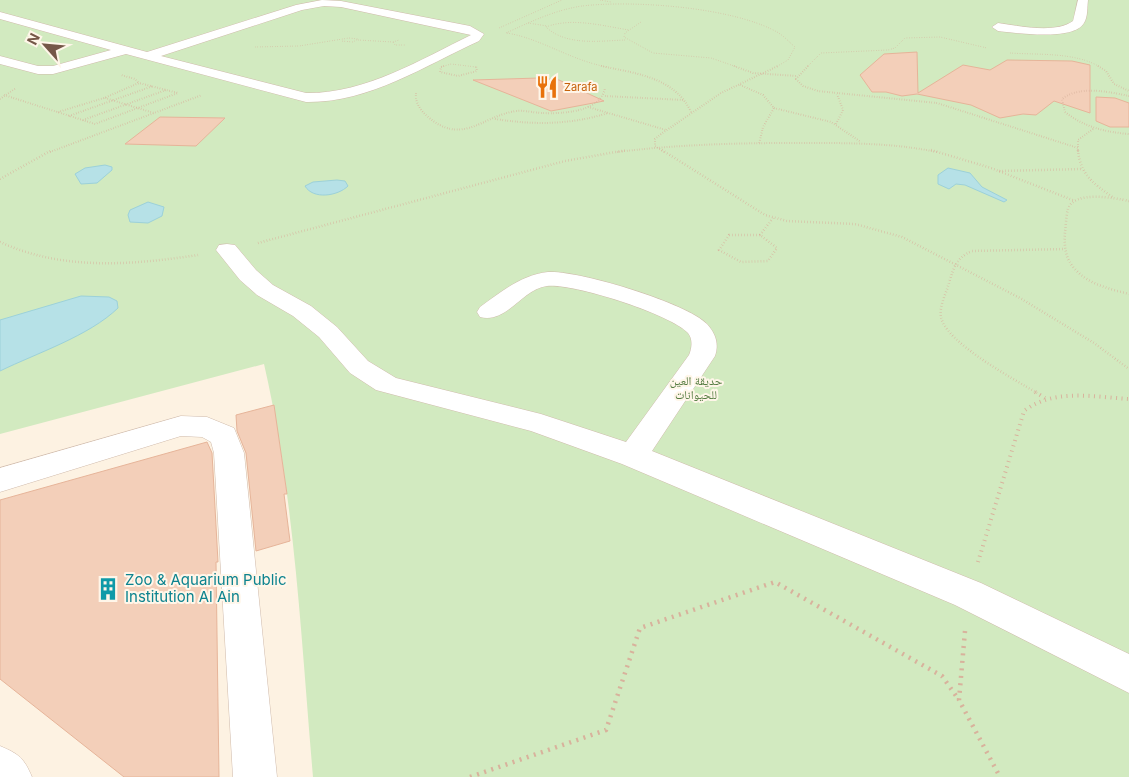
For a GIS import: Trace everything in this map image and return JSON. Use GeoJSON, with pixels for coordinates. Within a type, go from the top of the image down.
{"type":"FeatureCollection","features":[{"type":"Feature","properties":{"kind":"lane"},"geometry":{"type":"LineString","coordinates":[[998,28],[1037,30],[1071,27],[1078,24],[1080,1]]}},
{"type":"Feature","properties":{"kind":"lane"},"geometry":{"type":"LineString","coordinates":[[0,15],[147,56],[306,97],[339,97],[354,93],[478,36],[476,33],[329,2],[305,6],[147,56]]}},
{"type":"Feature","properties":{"kind":"lane"},"geometry":{"type":"LineString","coordinates":[[0,60],[38,70],[52,70],[126,50]]}},
{"type":"Feature","properties":{"kind":"lane"},"geometry":{"type":"LineString","coordinates":[[227,250],[248,275],[265,290],[302,311],[334,338],[359,367],[386,384],[403,390],[491,410],[541,424],[633,456],[968,594],[1129,674]]}},
{"type":"Feature","properties":{"kind":"lane"},"geometry":{"type":"LineString","coordinates":[[489,312],[524,286],[548,279],[561,279],[579,282],[680,316],[699,329],[704,338],[705,347],[702,356],[633,456]]}},
{"type":"Feature","properties":{"kind":"lane"},"geometry":{"type":"LineString","coordinates":[[0,480],[181,426],[206,427],[224,436],[229,453],[255,777]]}},
{"type":"Feature","properties":{"kind":"lane"},"geometry":{"type":"LineString","coordinates":[[0,768],[10,777]]}},
{"type":"Feature","properties":{"kind":"path"},"geometry":{"type":"LineString","coordinates":[[491,32],[562,0]]}},
{"type":"Feature","properties":{"kind":"path"},"geometry":{"type":"LineString","coordinates":[[600,0],[674,6],[740,17],[781,33],[795,47],[794,52],[782,64],[691,112],[655,139],[655,146]]}},
{"type":"Feature","properties":{"kind":"path"},"geometry":{"type":"LineString","coordinates":[[506,33],[528,23],[575,7],[620,3]]}},
{"type":"Feature","properties":{"kind":"path"},"geometry":{"type":"LineString","coordinates":[[626,40],[623,35],[641,22]]}},
{"type":"Feature","properties":{"kind":"path"},"geometry":{"type":"LineString","coordinates":[[528,23],[548,26],[556,23],[586,23],[629,30]]}},
{"type":"Feature","properties":{"kind":"path"},"geometry":{"type":"LineString","coordinates":[[548,26],[546,29],[566,38],[626,40],[653,53],[719,60],[740,69],[763,75],[797,76],[822,53],[888,50],[895,48],[902,40],[910,38],[952,38],[992,49]]}},
{"type":"Feature","properties":{"kind":"path"},"geometry":{"type":"LineString","coordinates":[[237,27],[238,41],[256,47],[308,46],[353,38],[393,42],[405,40]]}},
{"type":"Feature","properties":{"kind":"path"},"geometry":{"type":"LineString","coordinates":[[476,33],[491,32],[523,36],[558,53],[580,61],[656,80],[670,87],[685,100],[691,112]]}},
{"type":"Feature","properties":{"kind":"path"},"geometry":{"type":"LineString","coordinates":[[341,41],[348,43],[358,40]]}},
{"type":"Feature","properties":{"kind":"path"},"geometry":{"type":"LineString","coordinates":[[393,42],[398,46],[408,45]]}},
{"type":"Feature","properties":{"kind":"path"},"geometry":{"type":"LineString","coordinates":[[1006,53],[1080,59],[1100,66],[1108,74],[1111,82],[1129,92]]}},
{"type":"Feature","properties":{"kind":"path"},"geometry":{"type":"LineString","coordinates":[[435,72],[439,70]]}},
{"type":"Feature","properties":{"kind":"path"},"geometry":{"type":"LineString","coordinates":[[114,73],[135,79],[138,83]]}},
{"type":"Feature","properties":{"kind":"path"},"geometry":{"type":"LineString","coordinates":[[797,76],[798,83],[810,90],[837,94],[912,98],[937,103],[1078,148]]}},
{"type":"Feature","properties":{"kind":"path"},"geometry":{"type":"LineString","coordinates":[[0,180],[53,150],[240,80]]}},
{"type":"Feature","properties":{"kind":"path"},"geometry":{"type":"LineString","coordinates":[[4,96],[82,120],[100,123],[178,93],[138,83],[104,98],[57,112]]}},
{"type":"Feature","properties":{"kind":"path"},"geometry":{"type":"LineString","coordinates":[[739,85],[764,95],[774,108],[813,116],[836,124],[853,134],[861,142]]}},
{"type":"Feature","properties":{"kind":"path"},"geometry":{"type":"LineString","coordinates":[[68,116],[153,86]]}},
{"type":"Feature","properties":{"kind":"path"},"geometry":{"type":"LineString","coordinates":[[605,88],[605,96]]}},
{"type":"Feature","properties":{"kind":"path"},"geometry":{"type":"LineString","coordinates":[[418,89],[415,97],[419,108],[427,116],[452,130],[468,130],[517,111],[544,114],[587,107],[605,96],[685,100]]}},
{"type":"Feature","properties":{"kind":"path"},"geometry":{"type":"LineString","coordinates":[[82,120],[168,90]]}},
{"type":"Feature","properties":{"kind":"path"},"geometry":{"type":"LineString","coordinates":[[1129,96],[1093,92],[1070,93],[1063,97],[1065,112],[1093,129],[1129,134]]}},
{"type":"Feature","properties":{"kind":"path"},"geometry":{"type":"LineString","coordinates":[[836,124],[843,110],[837,94]]}},
{"type":"Feature","properties":{"kind":"path"},"geometry":{"type":"LineString","coordinates":[[104,98],[154,113]]}},
{"type":"Feature","properties":{"kind":"path"},"geometry":{"type":"LineString","coordinates":[[587,107],[666,130]]}},
{"type":"Feature","properties":{"kind":"path"},"geometry":{"type":"LineString","coordinates":[[759,144],[763,127],[774,108]]}},
{"type":"Feature","properties":{"kind":"path"},"geometry":{"type":"LineString","coordinates":[[494,119],[527,124],[563,123],[608,113]]}},
{"type":"Feature","properties":{"kind":"path"},"geometry":{"type":"LineString","coordinates":[[1093,129],[1078,140],[1081,169],[1091,182],[1115,198]]}},
{"type":"Feature","properties":{"kind":"path"},"geometry":{"type":"LineString","coordinates":[[0,242],[38,256],[83,262],[170,259],[227,250],[565,161],[612,151],[655,146],[861,142],[941,153],[996,171],[1075,201],[1091,198],[1115,198],[1129,201]]}},
{"type":"Feature","properties":{"kind":"path"},"geometry":{"type":"LineString","coordinates":[[655,146],[758,212],[773,218],[787,221],[856,224],[882,230],[955,263],[1055,318],[1129,369]]}},
{"type":"Feature","properties":{"kind":"path"},"geometry":{"type":"LineString","coordinates":[[996,171],[1081,169]]}},
{"type":"Feature","properties":{"kind":"path"},"geometry":{"type":"LineString","coordinates":[[1123,200],[1129,196]]}},
{"type":"Feature","properties":{"kind":"path"},"geometry":{"type":"LineString","coordinates":[[1075,201],[1068,208],[1065,250],[1069,265],[1076,272],[1107,287],[1129,294]]}},
{"type":"Feature","properties":{"kind":"path"},"geometry":{"type":"LineString","coordinates":[[760,235],[773,218]]}},
{"type":"Feature","properties":{"kind":"path"},"geometry":{"type":"LineString","coordinates":[[730,235],[760,235],[777,248],[768,261],[741,262],[719,250],[730,235]]}},
{"type":"Feature","properties":{"kind":"path"},"geometry":{"type":"LineString","coordinates":[[1046,398],[970,350],[948,330],[942,320],[941,311],[955,263],[960,255],[972,251],[1065,250]]}},
{"type":"Feature","properties":{"kind":"path"},"geometry":{"type":"LineString","coordinates":[[959,700],[968,594],[1024,411],[1031,403],[1046,398],[1129,399]]}},
{"type":"Feature","properties":{"kind":"path"},"geometry":{"type":"LineString","coordinates":[[470,777],[606,730],[640,628],[775,582],[942,676],[959,700],[1000,777]]}},
{"type":"Feature","properties":{"kind":"green space","name":"حديقة العين للحيوانات"},"geometry":{"type":"Polygon","coordinates":[[[0,0],[1129,0],[1129,777],[313,777],[290,518],[275,415],[264,364],[0,434],[0,0]]]}},
{"type":"Feature","properties":{"kind":"water"},"geometry":{"type":"Polygon","coordinates":[[[105,165],[112,167],[112,170],[97,183],[81,184],[75,174],[85,168],[105,165]]]}},
{"type":"Feature","properties":{"kind":"water"},"geometry":{"type":"Polygon","coordinates":[[[948,168],[970,173],[982,187],[1007,200],[1004,202],[965,185],[956,184],[949,189],[938,184],[938,175],[948,168]]]}},
{"type":"Feature","properties":{"kind":"water"},"geometry":{"type":"Polygon","coordinates":[[[345,181],[348,186],[332,194],[319,195],[305,186],[313,182],[345,181]]]}},
{"type":"Feature","properties":{"kind":"water"},"geometry":{"type":"Polygon","coordinates":[[[148,202],[164,207],[162,216],[148,223],[130,222],[128,215],[130,210],[148,202]]]}},
{"type":"Feature","properties":{"kind":"water"},"geometry":{"type":"Polygon","coordinates":[[[81,296],[109,297],[117,301],[118,308],[93,327],[0,371],[0,320],[81,296]]]}},
{"type":"Feature","properties":{"kind":"building"},"geometry":{"type":"Polygon","coordinates":[[[917,52],[918,93],[963,65],[990,70],[1007,60],[1072,61],[1090,65],[1090,113],[1054,101],[1036,115],[1023,114],[1000,118],[971,105],[917,94],[902,96],[886,92],[872,92],[860,75],[884,54],[917,52]]]}},
{"type":"Feature","properties":{"kind":"building"},"geometry":{"type":"Polygon","coordinates":[[[539,78],[559,80],[604,101],[551,111],[473,80],[539,78]]]}},
{"type":"Feature","properties":{"kind":"building"},"geometry":{"type":"Polygon","coordinates":[[[1096,97],[1115,98],[1129,103],[1129,127],[1110,127],[1096,121],[1096,97]]]}},
{"type":"Feature","properties":{"kind":"building"},"geometry":{"type":"Polygon","coordinates":[[[160,117],[225,118],[196,146],[125,144],[160,117]]]}},
{"type":"Feature","properties":{"kind":"building"},"geometry":{"type":"Polygon","coordinates":[[[274,405],[287,494],[284,494],[290,541],[256,551],[246,453],[237,431],[236,415],[274,405]]]}},
{"type":"Feature","properties":{"kind":"building","name":"Zoo & Aquarium Public Institution Al Ain"},"geometry":{"type":"Polygon","coordinates":[[[207,442],[212,453],[218,562],[216,562],[219,777],[124,777],[0,679],[0,500],[207,442]]]}},
{"type":"Feature","properties":{"kind":"place","name":"Zarafa"},"geometry":{"type":"Point","coordinates":[547,87]}},
{"type":"Feature","properties":{"kind":"place","name":"Zoo & Aquarium Public Institution Al Ain"},"geometry":{"type":"Point","coordinates":[108,589]}}]}
